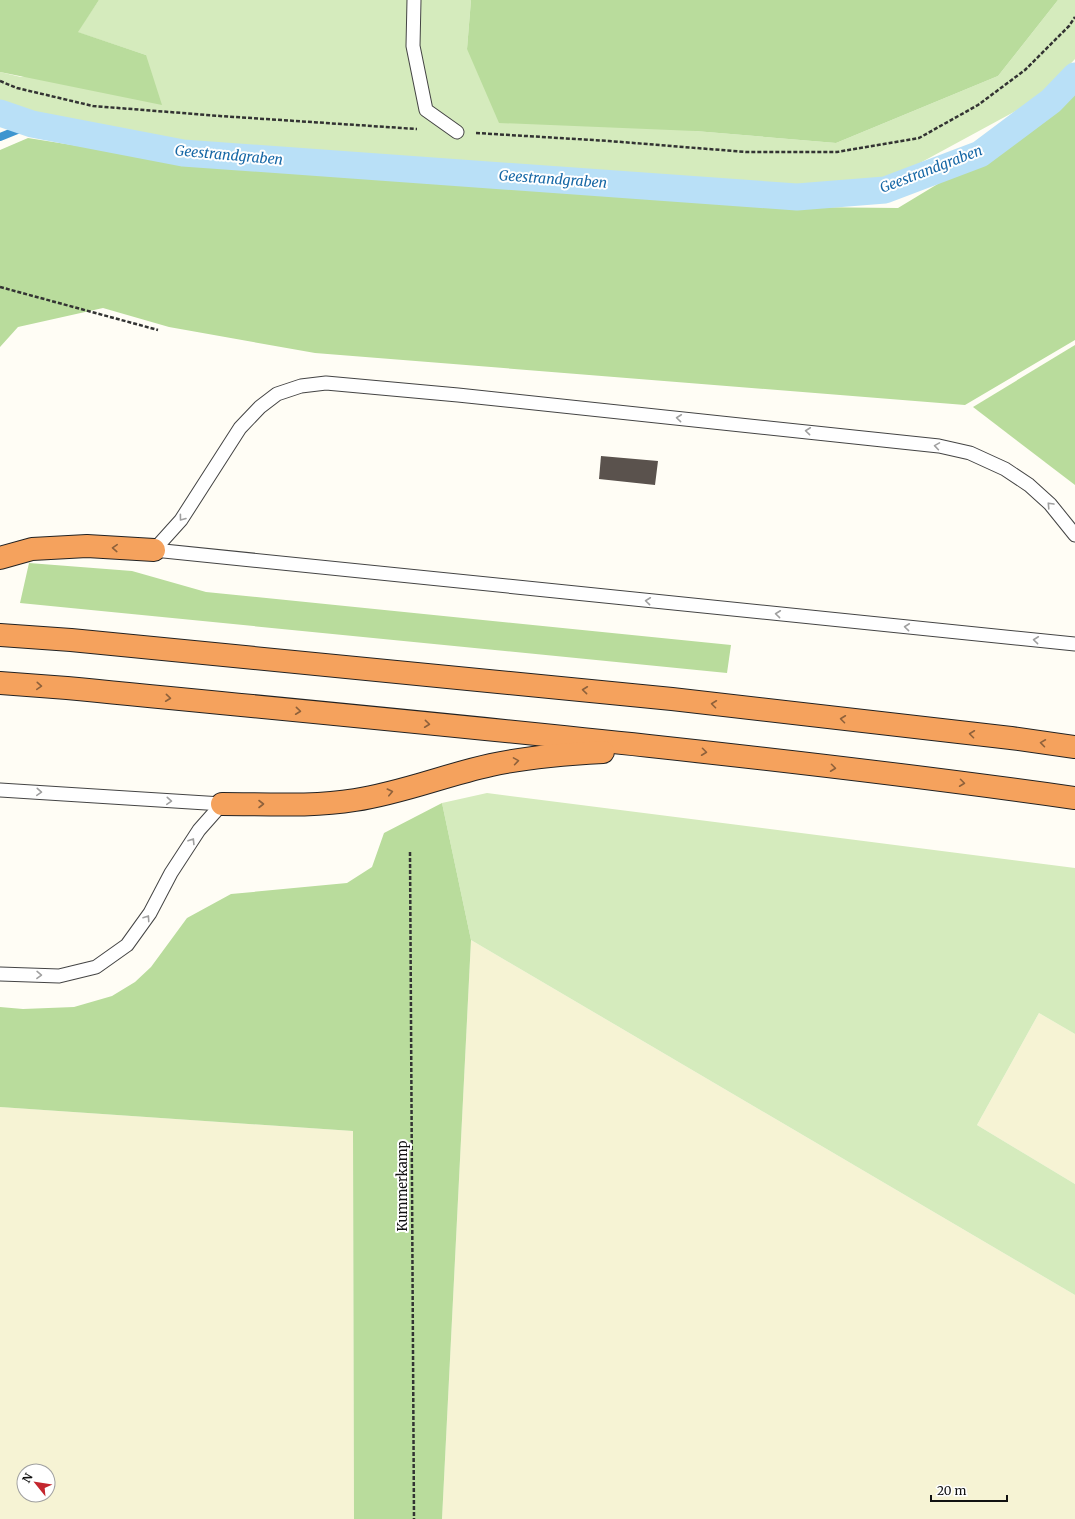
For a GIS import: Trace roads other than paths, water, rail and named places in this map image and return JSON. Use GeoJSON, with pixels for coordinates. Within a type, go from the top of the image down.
{"type":"FeatureCollection","features":[{"type":"Feature","properties":{"kind":"highway"},"geometry":{"type":"LineString","coordinates":[[0,558],[32,549],[80,546],[154,550]]}},
{"type":"Feature","properties":{"kind":"highway"},"geometry":{"type":"LineString","coordinates":[[0,634],[87,641],[672,699],[1011,738],[1075,748]]}},
{"type":"Feature","properties":{"kind":"highway"},"geometry":{"type":"LineString","coordinates":[[0,683],[83,689],[666,748],[996,787],[1075,798]]}},
{"type":"Feature","properties":{"kind":"highway"},"geometry":{"type":"LineString","coordinates":[[222,804],[300,804],[356,800],[422,785],[492,764],[554,755],[666,748]]}},
{"type":"Feature","properties":{"kind":"lane"},"geometry":{"type":"LineString","coordinates":[[414,0],[412,46],[426,110],[457,132]]}},
{"type":"Feature","properties":{"kind":"lane"},"geometry":{"type":"LineString","coordinates":[[154,550],[181,520],[240,428],[260,407],[277,394],[301,386],[326,383],[497,399],[939,446],[970,453],[1005,468],[1029,485],[1050,504],[1075,535]]}},
{"type":"Feature","properties":{"kind":"lane"},"geometry":{"type":"LineString","coordinates":[[154,550],[1075,644]]}},
{"type":"Feature","properties":{"kind":"lane"},"geometry":{"type":"LineString","coordinates":[[0,790],[222,804]]}},
{"type":"Feature","properties":{"kind":"lane"},"geometry":{"type":"LineString","coordinates":[[0,974],[59,976],[96,967],[127,945],[150,913],[171,874],[199,830],[222,804]]}},
{"type":"Feature","properties":{"kind":"waterway","name":"Geestrandgraben"},"geometry":{"type":"LineString","coordinates":[[0,113],[32,124],[183,153],[797,197],[885,190],[980,154],[1051,101],[1075,76]]}},
{"type":"Feature","properties":{"kind":"waterway"},"geometry":{"type":"LineString","coordinates":[[0,137],[32,124]]}}]}
